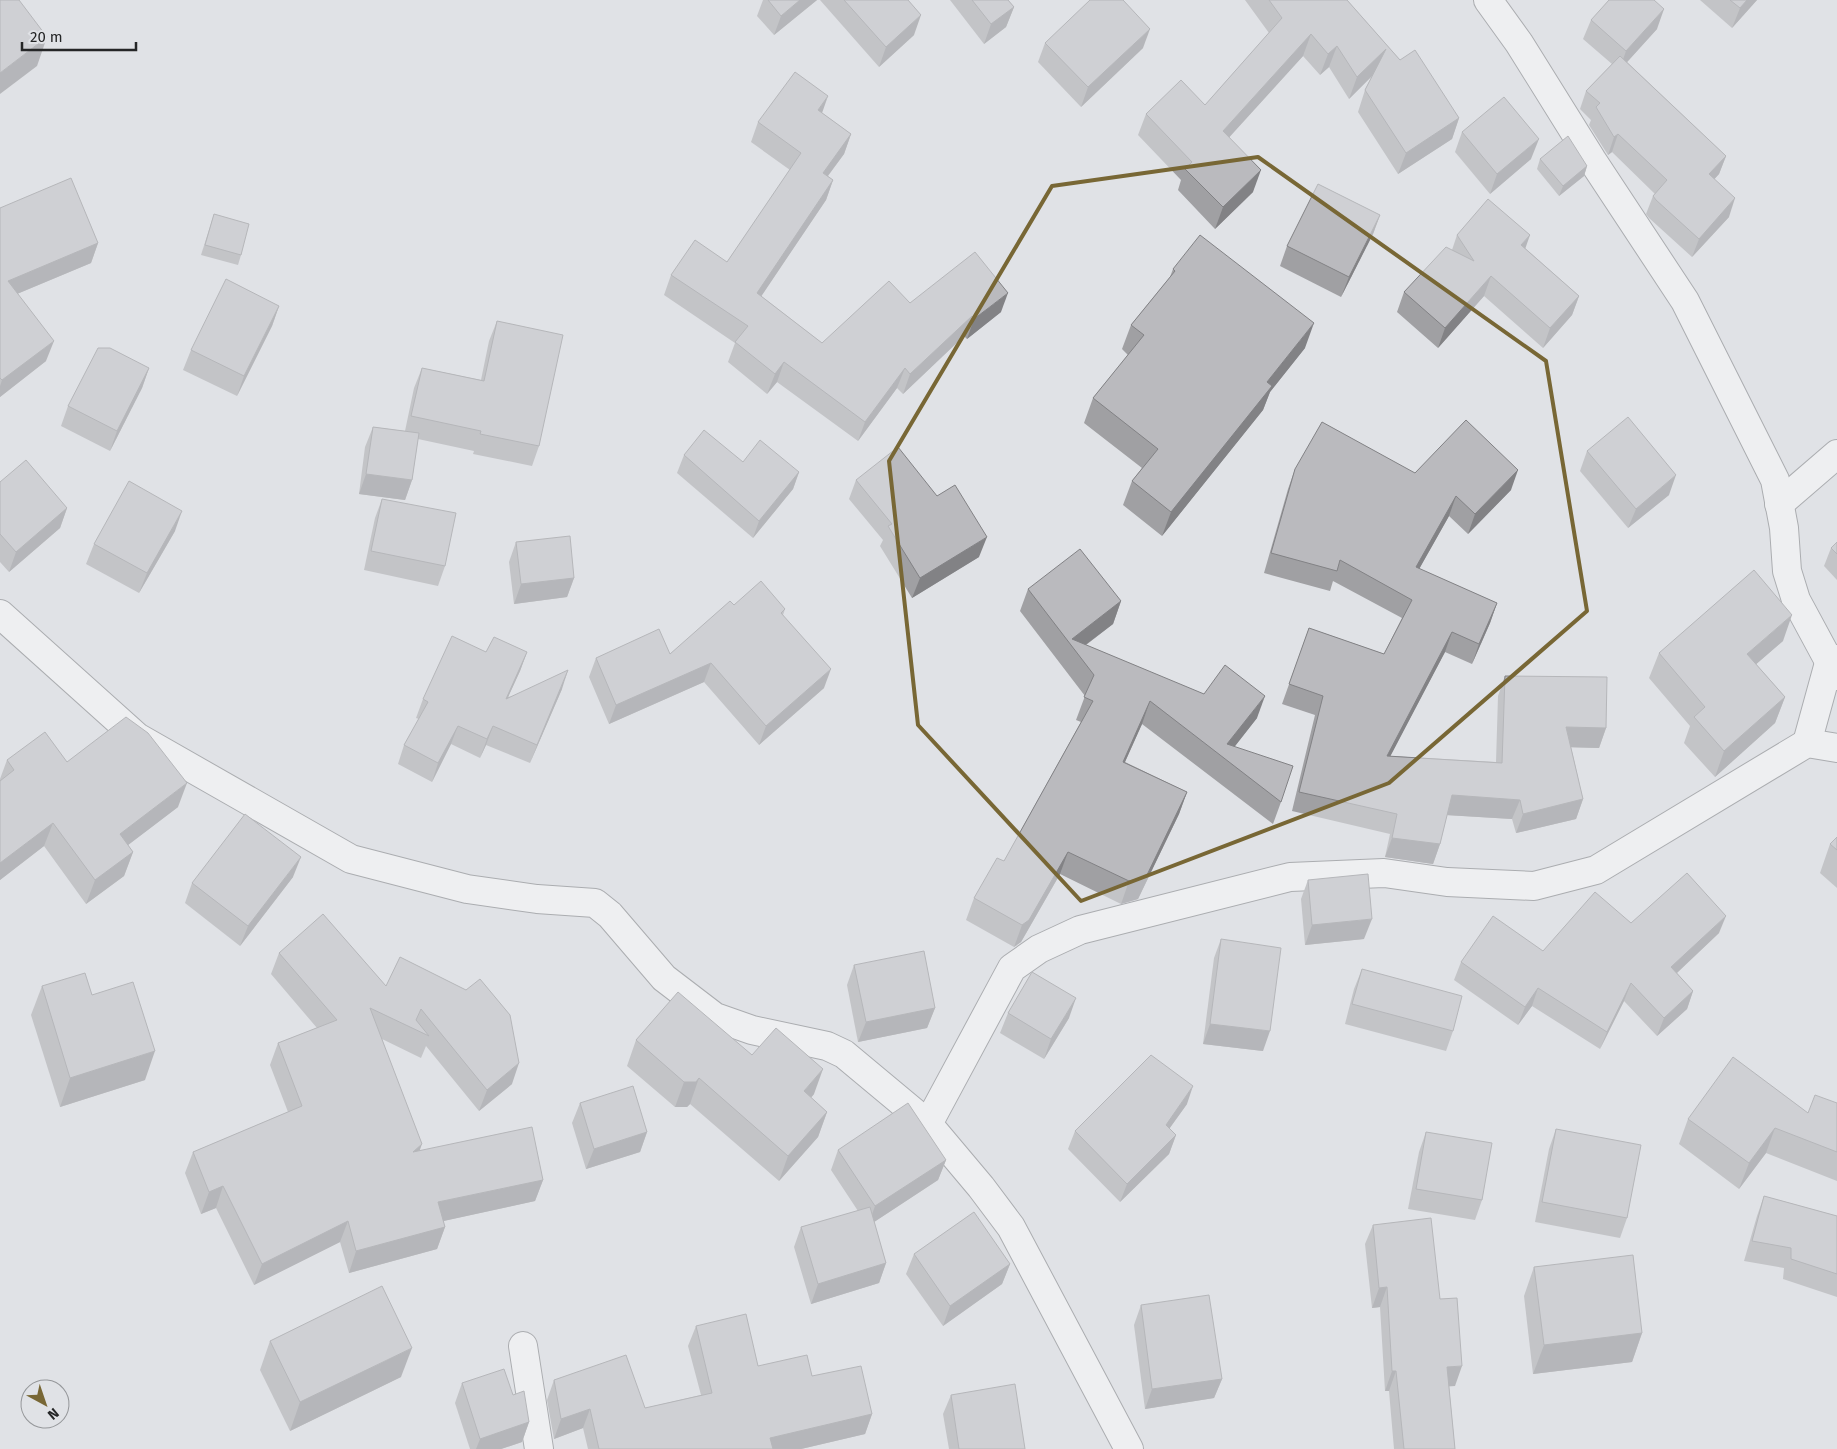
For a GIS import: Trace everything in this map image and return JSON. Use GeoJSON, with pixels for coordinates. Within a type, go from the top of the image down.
{"type":"FeatureCollection","features":[{"type":"Feature","properties":{"kind":"street"},"geometry":{"type":"LineString","coordinates":[[928,1124],[1012,968],[1038,948],[1080,930],[1290,878],[1384,873],[1448,882],[1534,886],[1596,870],[1807,743],[1834,666],[1796,600],[1787,571],[1784,528],[1775,480],[1685,301],[1592,160],[1519,43],[1488,0]]}},
{"type":"Feature","properties":{"kind":"street"},"geometry":{"type":"LineString","coordinates":[[1779,504],[1837,454]]}},
{"type":"Feature","properties":{"kind":"street"},"geometry":{"type":"LineString","coordinates":[[0,614],[137,737],[351,859],[467,889],[537,899],[571,899],[595,903],[610,915],[664,978],[715,1017],[752,1030],[827,1046],[844,1054],[928,1124],[981,1186],[1011,1227],[1129,1449]]}},
{"type":"Feature","properties":{"kind":"street"},"geometry":{"type":"LineString","coordinates":[[1807,743],[1837,748]]}},
{"type":"Feature","properties":{"kind":"street"},"geometry":{"type":"LineString","coordinates":[[522,1346],[539,1449]]}},
{"type":"Feature","properties":{"kind":"highlighted area"},"geometry":{"type":"Polygon","coordinates":[[[1258,157],[1546,361],[1587,611],[1389,783],[1081,901],[918,725],[889,461],[1052,186],[1258,157]]]}},
{"type":"Feature","properties":{"kind":"building"},"geometry":{"type":"Polygon","coordinates":[[[0,0],[19,0],[47,37],[0,73],[0,0]]]}},
{"type":"Feature","properties":{"kind":"building"},"geometry":{"type":"Polygon","coordinates":[[[768,0],[800,0],[781,16],[768,0]]]}},
{"type":"Feature","properties":{"kind":"building"},"geometry":{"type":"Polygon","coordinates":[[[844,0],[908,0],[921,15],[886,47],[844,0]]]}},
{"type":"Feature","properties":{"kind":"building"},"geometry":{"type":"Polygon","coordinates":[[[972,0],[1008,0],[1014,7],[991,24],[972,0]]]}},
{"type":"Feature","properties":{"kind":"building"},"geometry":{"type":"Polygon","coordinates":[[[1090,0],[1123,0],[1150,29],[1088,87],[1045,43],[1090,0]]]}},
{"type":"Feature","properties":{"kind":"building"},"geometry":{"type":"Polygon","coordinates":[[[1269,0],[1347,0],[1400,60],[1415,50],[1459,118],[1406,153],[1365,90],[1386,49],[1357,77],[1337,46],[1328,54],[1311,34],[1223,131],[1261,170],[1223,207],[1185,169],[1192,162],[1146,114],[1181,80],[1205,105],[1282,18],[1269,0]]]}},
{"type":"Feature","properties":{"kind":"building"},"geometry":{"type":"Polygon","coordinates":[[[1609,0],[1654,0],[1664,9],[1626,51],[1591,20],[1609,0]]]}},
{"type":"Feature","properties":{"kind":"building"},"geometry":{"type":"Polygon","coordinates":[[[1730,0],[1747,0],[1740,8],[1730,0]]]}},
{"type":"Feature","properties":{"kind":"building"},"geometry":{"type":"Polygon","coordinates":[[[1620,56],[1726,156],[1709,174],[1735,198],[1699,239],[1656,200],[1653,196],[1667,180],[1618,134],[1614,137],[1596,107],[1600,103],[1586,91],[1620,56]]]}},
{"type":"Feature","properties":{"kind":"building"},"geometry":{"type":"Polygon","coordinates":[[[795,72],[828,96],[818,110],[851,134],[823,173],[833,180],[757,293],[822,343],[889,281],[910,303],[975,252],[1008,293],[974,319],[972,316],[910,374],[905,368],[865,422],[784,362],[775,374],[735,342],[748,326],[671,275],[695,240],[727,262],[801,153],[758,122],[795,72]]]}},
{"type":"Feature","properties":{"kind":"building"},"geometry":{"type":"Polygon","coordinates":[[[1504,97],[1539,139],[1497,174],[1462,132],[1504,97]]]}},
{"type":"Feature","properties":{"kind":"building"},"geometry":{"type":"Polygon","coordinates":[[[1568,136],[1587,166],[1563,186],[1540,159],[1568,136]]]}},
{"type":"Feature","properties":{"kind":"building"},"geometry":{"type":"Polygon","coordinates":[[[71,178],[98,243],[8,281],[54,341],[2,380],[0,378],[0,208],[71,178]]]}},
{"type":"Feature","properties":{"kind":"building"},"geometry":{"type":"Polygon","coordinates":[[[1318,184],[1380,215],[1349,277],[1287,246],[1318,184]]]}},
{"type":"Feature","properties":{"kind":"building"},"geometry":{"type":"Polygon","coordinates":[[[1488,199],[1530,235],[1521,245],[1579,296],[1550,328],[1491,276],[1445,328],[1404,292],[1446,247],[1474,261],[1457,235],[1488,199]]]}},
{"type":"Feature","properties":{"kind":"building"},"geometry":{"type":"Polygon","coordinates":[[[214,214],[249,224],[241,255],[205,245],[214,214]]]}},
{"type":"Feature","properties":{"kind":"building"},"geometry":{"type":"Polygon","coordinates":[[[1200,235],[1314,323],[1267,382],[1272,386],[1171,512],[1132,481],[1158,449],[1093,398],[1144,335],[1131,325],[1175,271],[1173,269],[1200,235]]]}},
{"type":"Feature","properties":{"kind":"building"},"geometry":{"type":"Polygon","coordinates":[[[226,279],[279,306],[244,376],[191,350],[226,279]]]}},
{"type":"Feature","properties":{"kind":"building"},"geometry":{"type":"Polygon","coordinates":[[[497,321],[563,335],[539,446],[480,434],[481,431],[411,416],[422,368],[484,381],[497,321]]]}},
{"type":"Feature","properties":{"kind":"building"},"geometry":{"type":"Polygon","coordinates":[[[98,348],[110,348],[149,368],[117,431],[68,406],[98,348]]]}},
{"type":"Feature","properties":{"kind":"building"},"geometry":{"type":"Polygon","coordinates":[[[1628,417],[1676,475],[1636,509],[1587,451],[1628,417]]]}},
{"type":"Feature","properties":{"kind":"building"},"geometry":{"type":"Polygon","coordinates":[[[1466,420],[1518,470],[1475,514],[1456,496],[1416,567],[1497,603],[1479,644],[1452,632],[1387,756],[1502,763],[1505,676],[1607,677],[1606,728],[1566,727],[1583,799],[1523,814],[1520,800],[1452,795],[1440,844],[1392,838],[1397,814],[1299,792],[1323,696],[1289,684],[1309,628],[1384,654],[1412,600],[1340,560],[1337,571],[1271,553],[1295,469],[1322,422],[1415,473],[1466,420]]]}},
{"type":"Feature","properties":{"kind":"building"},"geometry":{"type":"Polygon","coordinates":[[[373,427],[419,433],[412,480],[366,474],[373,427]]]}},
{"type":"Feature","properties":{"kind":"building"},"geometry":{"type":"Polygon","coordinates":[[[704,430],[743,462],[760,440],[799,472],[759,521],[684,455],[704,430]]]}},
{"type":"Feature","properties":{"kind":"building"},"geometry":{"type":"Polygon","coordinates":[[[898,447],[937,496],[955,485],[987,537],[920,578],[888,526],[892,524],[856,480],[898,447]]]}},
{"type":"Feature","properties":{"kind":"building"},"geometry":{"type":"Polygon","coordinates":[[[26,460],[67,508],[16,552],[0,534],[0,482],[26,460]]]}},
{"type":"Feature","properties":{"kind":"building"},"geometry":{"type":"Polygon","coordinates":[[[129,481],[182,511],[147,573],[94,544],[129,481]]]}},
{"type":"Feature","properties":{"kind":"building"},"geometry":{"type":"Polygon","coordinates":[[[382,499],[456,513],[445,566],[371,551],[382,499]]]}},
{"type":"Feature","properties":{"kind":"building"},"geometry":{"type":"Polygon","coordinates":[[[570,536],[574,578],[521,584],[516,542],[570,536]]]}},
{"type":"Feature","properties":{"kind":"building"},"geometry":{"type":"Polygon","coordinates":[[[1837,542],[1837,554],[1831,548],[1837,542]]]}},
{"type":"Feature","properties":{"kind":"building"},"geometry":{"type":"Polygon","coordinates":[[[1080,549],[1121,601],[1072,639],[1204,694],[1225,665],[1265,696],[1227,744],[1293,766],[1281,802],[1150,701],[1123,762],[1187,792],[1146,877],[1129,881],[1068,852],[1029,920],[1022,925],[974,898],[997,858],[1004,861],[1093,701],[1084,697],[1094,675],[1028,589],[1080,549]]]}},
{"type":"Feature","properties":{"kind":"building"},"geometry":{"type":"Polygon","coordinates":[[[1754,570],[1792,615],[1747,654],[1785,697],[1724,751],[1694,717],[1705,707],[1659,653],[1754,570]]]}},
{"type":"Feature","properties":{"kind":"building"},"geometry":{"type":"Polygon","coordinates":[[[761,581],[785,609],[781,613],[831,669],[766,726],[711,663],[616,705],[596,658],[659,629],[670,654],[730,601],[734,605],[761,581]]]}},
{"type":"Feature","properties":{"kind":"building"},"geometry":{"type":"Polygon","coordinates":[[[452,636],[486,652],[494,637],[527,652],[506,699],[568,670],[537,745],[493,726],[487,739],[458,726],[438,763],[404,745],[428,702],[423,699],[452,636]]]}},
{"type":"Feature","properties":{"kind":"building"},"geometry":{"type":"Polygon","coordinates":[[[126,717],[148,733],[187,783],[120,834],[133,852],[95,880],[53,823],[0,863],[0,781],[14,770],[7,760],[45,732],[67,762],[126,717]]]}},
{"type":"Feature","properties":{"kind":"building"},"geometry":{"type":"Polygon","coordinates":[[[245,814],[301,857],[248,926],[192,883],[245,814]]]}},
{"type":"Feature","properties":{"kind":"building"},"geometry":{"type":"Polygon","coordinates":[[[1837,837],[1837,850],[1830,844],[1837,837]]]}},
{"type":"Feature","properties":{"kind":"building"},"geometry":{"type":"Polygon","coordinates":[[[1687,873],[1726,916],[1671,967],[1693,991],[1664,1018],[1631,983],[1607,1032],[1538,988],[1525,1007],[1461,962],[1493,916],[1543,951],[1595,892],[1631,923],[1687,873]]]}},
{"type":"Feature","properties":{"kind":"building"},"geometry":{"type":"Polygon","coordinates":[[[1368,874],[1372,919],[1312,925],[1308,880],[1368,874]]]}},
{"type":"Feature","properties":{"kind":"building"},"geometry":{"type":"Polygon","coordinates":[[[323,914],[386,986],[400,957],[466,990],[480,979],[510,1015],[519,1063],[487,1090],[421,1009],[416,1020],[429,1036],[370,1008],[422,1144],[413,1152],[532,1127],[543,1180],[438,1202],[445,1227],[356,1251],[348,1221],[262,1264],[223,1186],[209,1192],[193,1152],[302,1106],[278,1043],[337,1020],[279,953],[323,914]]]}},
{"type":"Feature","properties":{"kind":"building"},"geometry":{"type":"Polygon","coordinates":[[[1221,939],[1281,948],[1270,1031],[1210,1024],[1221,939]]]}},
{"type":"Feature","properties":{"kind":"building"},"geometry":{"type":"Polygon","coordinates":[[[924,951],[935,1008],[866,1022],[854,965],[924,951]]]}},
{"type":"Feature","properties":{"kind":"building"},"geometry":{"type":"Polygon","coordinates":[[[1362,969],[1462,996],[1453,1031],[1352,1004],[1362,969]]]}},
{"type":"Feature","properties":{"kind":"building"},"geometry":{"type":"Polygon","coordinates":[[[1032,972],[1076,998],[1051,1039],[1008,1013],[1032,972]]]}},
{"type":"Feature","properties":{"kind":"building"},"geometry":{"type":"Polygon","coordinates":[[[85,973],[92,995],[133,982],[155,1051],[70,1078],[42,986],[85,973]]]}},
{"type":"Feature","properties":{"kind":"building"},"geometry":{"type":"Polygon","coordinates":[[[678,992],[752,1055],[776,1028],[823,1069],[804,1091],[827,1112],[788,1156],[699,1078],[696,1082],[684,1082],[636,1040],[678,992]]]}},
{"type":"Feature","properties":{"kind":"building"},"geometry":{"type":"Polygon","coordinates":[[[1151,1055],[1193,1086],[1166,1125],[1176,1135],[1127,1184],[1075,1131],[1151,1055]]]}},
{"type":"Feature","properties":{"kind":"building"},"geometry":{"type":"Polygon","coordinates":[[[1733,1057],[1808,1113],[1815,1095],[1837,1103],[1837,1152],[1775,1128],[1749,1163],[1688,1119],[1733,1057]]]}},
{"type":"Feature","properties":{"kind":"building"},"geometry":{"type":"Polygon","coordinates":[[[633,1086],[647,1132],[594,1149],[580,1103],[633,1086]]]}},
{"type":"Feature","properties":{"kind":"building"},"geometry":{"type":"Polygon","coordinates":[[[908,1103],[946,1160],[875,1206],[838,1150],[908,1103]]]}},
{"type":"Feature","properties":{"kind":"building"},"geometry":{"type":"Polygon","coordinates":[[[1556,1129],[1641,1145],[1627,1218],[1542,1202],[1556,1129]]]}},
{"type":"Feature","properties":{"kind":"building"},"geometry":{"type":"Polygon","coordinates":[[[1426,1132],[1492,1143],[1482,1200],[1416,1189],[1426,1132]]]}},
{"type":"Feature","properties":{"kind":"building"},"geometry":{"type":"Polygon","coordinates":[[[1764,1196],[1837,1216],[1837,1274],[1791,1259],[1791,1248],[1752,1241],[1764,1196]]]}},
{"type":"Feature","properties":{"kind":"building"},"geometry":{"type":"Polygon","coordinates":[[[870,1207],[886,1263],[818,1284],[801,1227],[870,1207]]]}},
{"type":"Feature","properties":{"kind":"building"},"geometry":{"type":"Polygon","coordinates":[[[974,1212],[1010,1264],[950,1306],[914,1254],[974,1212]]]}},
{"type":"Feature","properties":{"kind":"building"},"geometry":{"type":"Polygon","coordinates":[[[1431,1218],[1440,1299],[1457,1298],[1462,1366],[1447,1367],[1455,1449],[1404,1449],[1396,1371],[1392,1371],[1387,1287],[1379,1288],[1373,1225],[1431,1218]]]}},
{"type":"Feature","properties":{"kind":"building"},"geometry":{"type":"Polygon","coordinates":[[[1633,1255],[1642,1333],[1544,1345],[1534,1267],[1633,1255]]]}},
{"type":"Feature","properties":{"kind":"building"},"geometry":{"type":"Polygon","coordinates":[[[382,1286],[412,1348],[300,1402],[270,1341],[382,1286]]]}},
{"type":"Feature","properties":{"kind":"building"},"geometry":{"type":"Polygon","coordinates":[[[1209,1295],[1222,1379],[1152,1389],[1141,1305],[1209,1295]]]}},
{"type":"Feature","properties":{"kind":"building"},"geometry":{"type":"Polygon","coordinates":[[[746,1314],[758,1366],[807,1355],[812,1376],[861,1366],[872,1414],[770,1438],[773,1449],[599,1449],[590,1409],[561,1419],[554,1380],[626,1355],[645,1408],[712,1393],[696,1326],[746,1314]]]}},
{"type":"Feature","properties":{"kind":"building"},"geometry":{"type":"Polygon","coordinates":[[[504,1369],[513,1395],[524,1391],[529,1422],[480,1439],[462,1383],[504,1369]]]}},
{"type":"Feature","properties":{"kind":"building"},"geometry":{"type":"Polygon","coordinates":[[[1015,1384],[1025,1449],[959,1449],[951,1395],[1015,1384]]]}}]}
